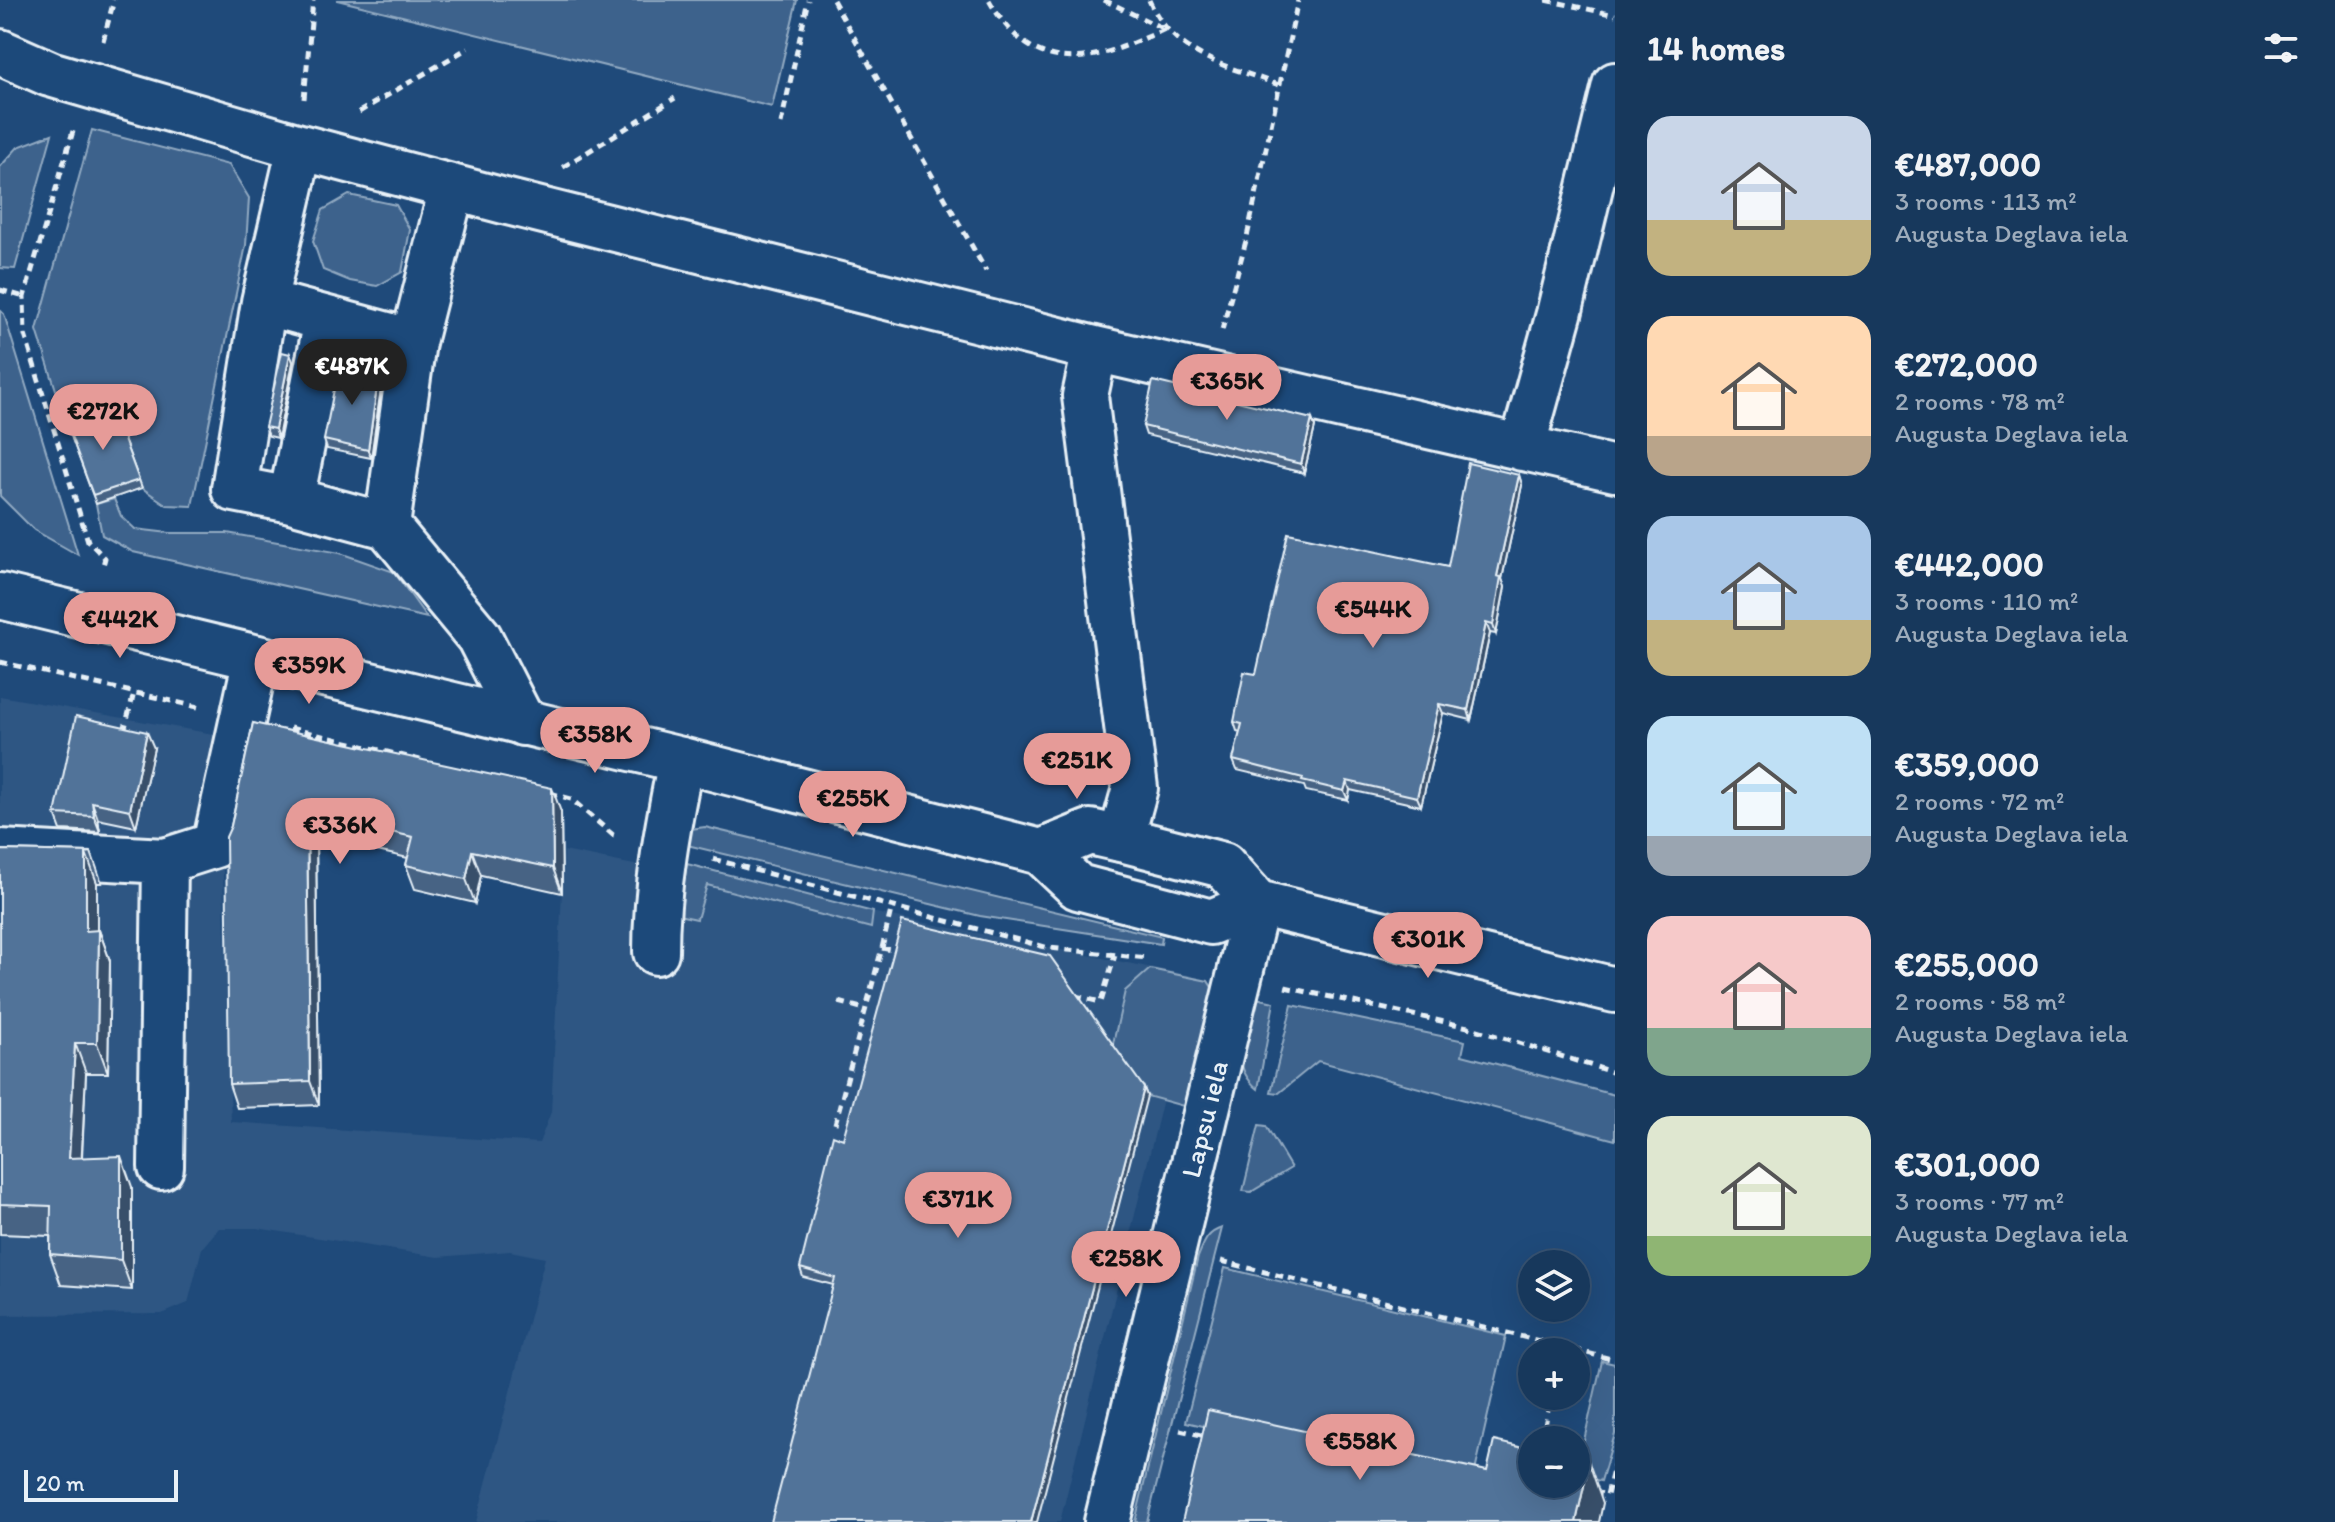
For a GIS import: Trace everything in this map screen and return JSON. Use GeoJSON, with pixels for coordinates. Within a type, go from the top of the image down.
{"type":"FeatureCollection","features":[{"type":"Feature","properties":{"kind":"street"},"geometry":{"type":"LineString","coordinates":[[0,52],[50,74],[452,188],[1095,349],[1615,469]]}},
{"type":"Feature","properties":{"kind":"street"},"geometry":{"type":"LineString","coordinates":[[1522,448],[1559,314],[1602,198],[1615,85]]}},
{"type":"Feature","properties":{"kind":"street"},"geometry":{"type":"LineString","coordinates":[[300,147],[264,302],[234,489],[291,500],[387,526],[479,637],[523,723]]}},
{"type":"Feature","properties":{"kind":"street"},"geometry":{"type":"LineString","coordinates":[[387,526],[413,342],[452,188]]}},
{"type":"Feature","properties":{"kind":"street"},"geometry":{"type":"LineString","coordinates":[[264,302],[413,342]]}},
{"type":"Feature","properties":{"kind":"street"},"geometry":{"type":"LineString","coordinates":[[291,500],[327,320]]}},
{"type":"Feature","properties":{"kind":"street"},"geometry":{"type":"LineString","coordinates":[[1095,349],[1085,396],[1135,788],[1121,839]]}},
{"type":"Feature","properties":{"kind":"street"},"geometry":{"type":"LineString","coordinates":[[0,596],[681,760],[1041,852],[1078,887],[1211,922],[1257,903]]}},
{"type":"Feature","properties":{"kind":"street"},"geometry":{"type":"LineString","coordinates":[[0,852],[165,861],[215,845],[256,658]]}},
{"type":"Feature","properties":{"kind":"street"},"geometry":{"type":"LineString","coordinates":[[656,952],[656,905],[681,760]]}},
{"type":"Feature","properties":{"kind":"street"},"geometry":{"type":"LineString","coordinates":[[1041,852],[1090,832],[1121,839],[1223,865],[1257,903],[1615,990]]}},
{"type":"Feature","properties":{"kind":"street"},"geometry":{"type":"LineString","coordinates":[[161,1167],[165,861]]}},
{"type":"Feature","properties":{"kind":"street","name":"Lapsu iela"},"geometry":{"type":"LineString","coordinates":[[1107,1522],[1257,903]]}},
{"type":"Feature","properties":{"kind":"path"},"geometry":{"type":"LineString","coordinates":[[102,569],[105,558],[88,541],[25,335],[24,297],[68,142],[91,84],[114,0]]}},
{"type":"Feature","properties":{"kind":"path"},"geometry":{"type":"LineString","coordinates":[[300,147],[313,0]]}},
{"type":"Feature","properties":{"kind":"path"},"geometry":{"type":"LineString","coordinates":[[781,124],[808,0]]}},
{"type":"Feature","properties":{"kind":"path"},"geometry":{"type":"LineString","coordinates":[[833,0],[1022,330]]}},
{"type":"Feature","properties":{"kind":"path"},"geometry":{"type":"LineString","coordinates":[[989,0],[1011,32],[1034,49],[1064,59],[1098,56],[1122,49],[1165,29]]}},
{"type":"Feature","properties":{"kind":"path"},"geometry":{"type":"LineString","coordinates":[[1104,0],[1165,29],[1190,51],[1279,85]]}},
{"type":"Feature","properties":{"kind":"path"},"geometry":{"type":"LineString","coordinates":[[1149,0],[1165,29]]}},
{"type":"Feature","properties":{"kind":"path"},"geometry":{"type":"LineString","coordinates":[[1206,374],[1220,337],[1247,237],[1298,0]]}},
{"type":"Feature","properties":{"kind":"path"},"geometry":{"type":"LineString","coordinates":[[1546,0],[1615,15]]}},
{"type":"Feature","properties":{"kind":"path"},"geometry":{"type":"LineString","coordinates":[[300,147],[468,48]]}},
{"type":"Feature","properties":{"kind":"path"},"geometry":{"type":"LineString","coordinates":[[508,202],[675,98]]}},
{"type":"Feature","properties":{"kind":"path"},"geometry":{"type":"LineString","coordinates":[[0,290],[24,297]]}},
{"type":"Feature","properties":{"kind":"path"},"geometry":{"type":"LineString","coordinates":[[77,680],[79,668]]}},
{"type":"Feature","properties":{"kind":"path"},"geometry":{"type":"LineString","coordinates":[[121,741],[134,693]]}},
{"type":"Feature","properties":{"kind":"path"},"geometry":{"type":"LineString","coordinates":[[835,1124],[892,906]]}},
{"type":"Feature","properties":{"kind":"path"},"geometry":{"type":"LineString","coordinates":[[882,948],[899,951]]}},
{"type":"Feature","properties":{"kind":"path"},"geometry":{"type":"LineString","coordinates":[[1075,996],[1101,1002],[1115,955]]}},
{"type":"Feature","properties":{"kind":"path"},"geometry":{"type":"LineString","coordinates":[[1239,976],[1468,1027],[1615,1073]]}},
{"type":"Feature","properties":{"kind":"path"},"geometry":{"type":"LineString","coordinates":[[839,1002],[865,1009]]}},
{"type":"Feature","properties":{"kind":"path"},"geometry":{"type":"LineString","coordinates":[[1220,1261],[1536,1338]]}},
{"type":"Feature","properties":{"kind":"path"},"geometry":{"type":"LineString","coordinates":[[1590,1353],[1615,1360]]}},
{"type":"Feature","properties":{"kind":"path"},"geometry":{"type":"LineString","coordinates":[[1177,1430],[1207,1437]]}},
{"type":"Feature","properties":{"kind":"path"},"geometry":{"type":"LineString","coordinates":[[1592,1492],[1607,1495],[1615,1462]]}},
{"type":"Feature","properties":{"kind":"shaded area"},"geometry":{"type":"Polygon","coordinates":[[[337,0],[797,0],[772,107],[337,0]]]}},
{"type":"Feature","properties":{"kind":"shaded area"},"geometry":{"type":"Polygon","coordinates":[[[92,130],[229,165],[249,198],[246,245],[192,506],[167,505],[142,488],[116,419],[70,434],[37,330],[92,130]]]}},
{"type":"Feature","properties":{"kind":"shaded area"},"geometry":{"type":"Polygon","coordinates":[[[52,134],[15,269],[0,268],[0,167],[18,147],[52,134]]]}},
{"type":"Feature","properties":{"kind":"shaded area"},"geometry":{"type":"Polygon","coordinates":[[[349,195],[396,205],[410,230],[402,272],[377,286],[350,281],[323,270],[313,241],[323,210],[349,195]]]}},
{"type":"Feature","properties":{"kind":"shaded area"},"geometry":{"type":"Polygon","coordinates":[[[0,310],[4,314],[78,555],[34,530],[0,496],[0,310]]]}},
{"type":"Feature","properties":{"kind":"shaded area"},"geometry":{"type":"Polygon","coordinates":[[[114,499],[121,516],[135,529],[169,533],[227,533],[340,553],[394,572],[427,618],[133,552],[102,535],[96,504],[114,499]]]}},
{"type":"Feature","properties":{"kind":"shaded area"},"geometry":{"type":"Polygon","coordinates":[[[0,696],[247,740],[223,871],[231,1122],[539,1143],[551,1112],[564,851],[1193,976],[1060,1522],[476,1522],[545,1258],[510,1251],[438,1257],[257,1228],[219,1228],[202,1248],[188,1303],[162,1314],[0,1315],[0,696]]]}},
{"type":"Feature","properties":{"kind":"shaded area"},"geometry":{"type":"Polygon","coordinates":[[[705,827],[1162,937],[1161,944],[980,916],[687,845],[691,829],[705,827]]]}},
{"type":"Feature","properties":{"kind":"shaded area"},"geometry":{"type":"Polygon","coordinates":[[[687,864],[873,912],[871,928],[707,885],[697,919],[678,915],[687,864]]]}},
{"type":"Feature","properties":{"kind":"shaded area"},"geometry":{"type":"Polygon","coordinates":[[[1150,969],[1208,981],[1215,992],[1187,1107],[1147,1096],[1112,1048],[1125,991],[1150,969]]]}},
{"type":"Feature","properties":{"kind":"shaded area"},"geometry":{"type":"Polygon","coordinates":[[[1256,998],[1274,1002],[1258,1089],[1248,1079],[1241,1058],[1244,1035],[1256,998]]]}},
{"type":"Feature","properties":{"kind":"shaded area"},"geometry":{"type":"Polygon","coordinates":[[[1292,1005],[1465,1041],[1462,1055],[1615,1095],[1615,1140],[1318,1061],[1279,1093],[1271,1092],[1292,1005]]]}},
{"type":"Feature","properties":{"kind":"shaded area"},"geometry":{"type":"Polygon","coordinates":[[[1259,1125],[1266,1126],[1291,1168],[1251,1192],[1243,1191],[1259,1125]]]}},
{"type":"Feature","properties":{"kind":"shaded area"},"geometry":{"type":"Polygon","coordinates":[[[1222,1228],[1147,1522],[1135,1522],[1198,1257],[1209,1236],[1222,1228]]]}},
{"type":"Feature","properties":{"kind":"shaded area"},"geometry":{"type":"Polygon","coordinates":[[[1225,1268],[1506,1336],[1471,1489],[1186,1422],[1225,1268]]]}},
{"type":"Feature","properties":{"kind":"shaded area"},"geometry":{"type":"Polygon","coordinates":[[[1602,1361],[1615,1364],[1615,1434],[1601,1481],[1590,1479],[1590,1426],[1587,1426],[1602,1361]]]}},
{"type":"Feature","properties":{"kind":"building"},"geometry":{"type":"Polygon","coordinates":[[[282,352],[290,354],[275,429],[265,427],[282,352]]]}},
{"type":"Feature","properties":{"kind":"building"},"geometry":{"type":"Polygon","coordinates":[[[339,364],[379,373],[368,450],[324,440],[339,364]]]}},
{"type":"Feature","properties":{"kind":"building"},"geometry":{"type":"Polygon","coordinates":[[[1153,381],[1312,419],[1301,464],[1143,426],[1153,381]]]}},
{"type":"Feature","properties":{"kind":"building"},"geometry":{"type":"Polygon","coordinates":[[[113,410],[139,480],[93,495],[67,425],[113,410]]]}},
{"type":"Feature","properties":{"kind":"building"},"geometry":{"type":"Polygon","coordinates":[[[1468,463],[1519,475],[1497,576],[1501,577],[1493,625],[1486,623],[1468,710],[1439,704],[1417,797],[1347,781],[1344,791],[1233,760],[1242,724],[1234,722],[1244,672],[1256,674],[1288,533],[1448,567],[1468,463]]]}},
{"type":"Feature","properties":{"kind":"building"},"geometry":{"type":"Polygon","coordinates":[[[76,716],[147,732],[130,810],[92,802],[94,816],[55,814],[76,716]]]}},
{"type":"Feature","properties":{"kind":"building"},"geometry":{"type":"Polygon","coordinates":[[[253,723],[552,788],[553,868],[472,851],[466,879],[406,865],[413,837],[307,813],[310,1081],[229,1084],[226,837],[253,723]]]}},
{"type":"Feature","properties":{"kind":"building"},"geometry":{"type":"Polygon","coordinates":[[[0,850],[91,852],[86,853],[86,931],[99,930],[97,1043],[75,1043],[69,1158],[121,1156],[121,1260],[50,1254],[51,1206],[0,1204],[0,850]]]}},
{"type":"Feature","properties":{"kind":"building"},"geometry":{"type":"Polygon","coordinates":[[[902,921],[1050,956],[1144,1088],[1031,1522],[771,1522],[835,1278],[800,1268],[833,1135],[843,1139],[902,921]]]}},
{"type":"Feature","properties":{"kind":"building"},"geometry":{"type":"Polygon","coordinates":[[[1208,1410],[1487,1471],[1494,1441],[1518,1447],[1518,1498],[1581,1498],[1576,1522],[1182,1522],[1208,1410]]]}}]}
